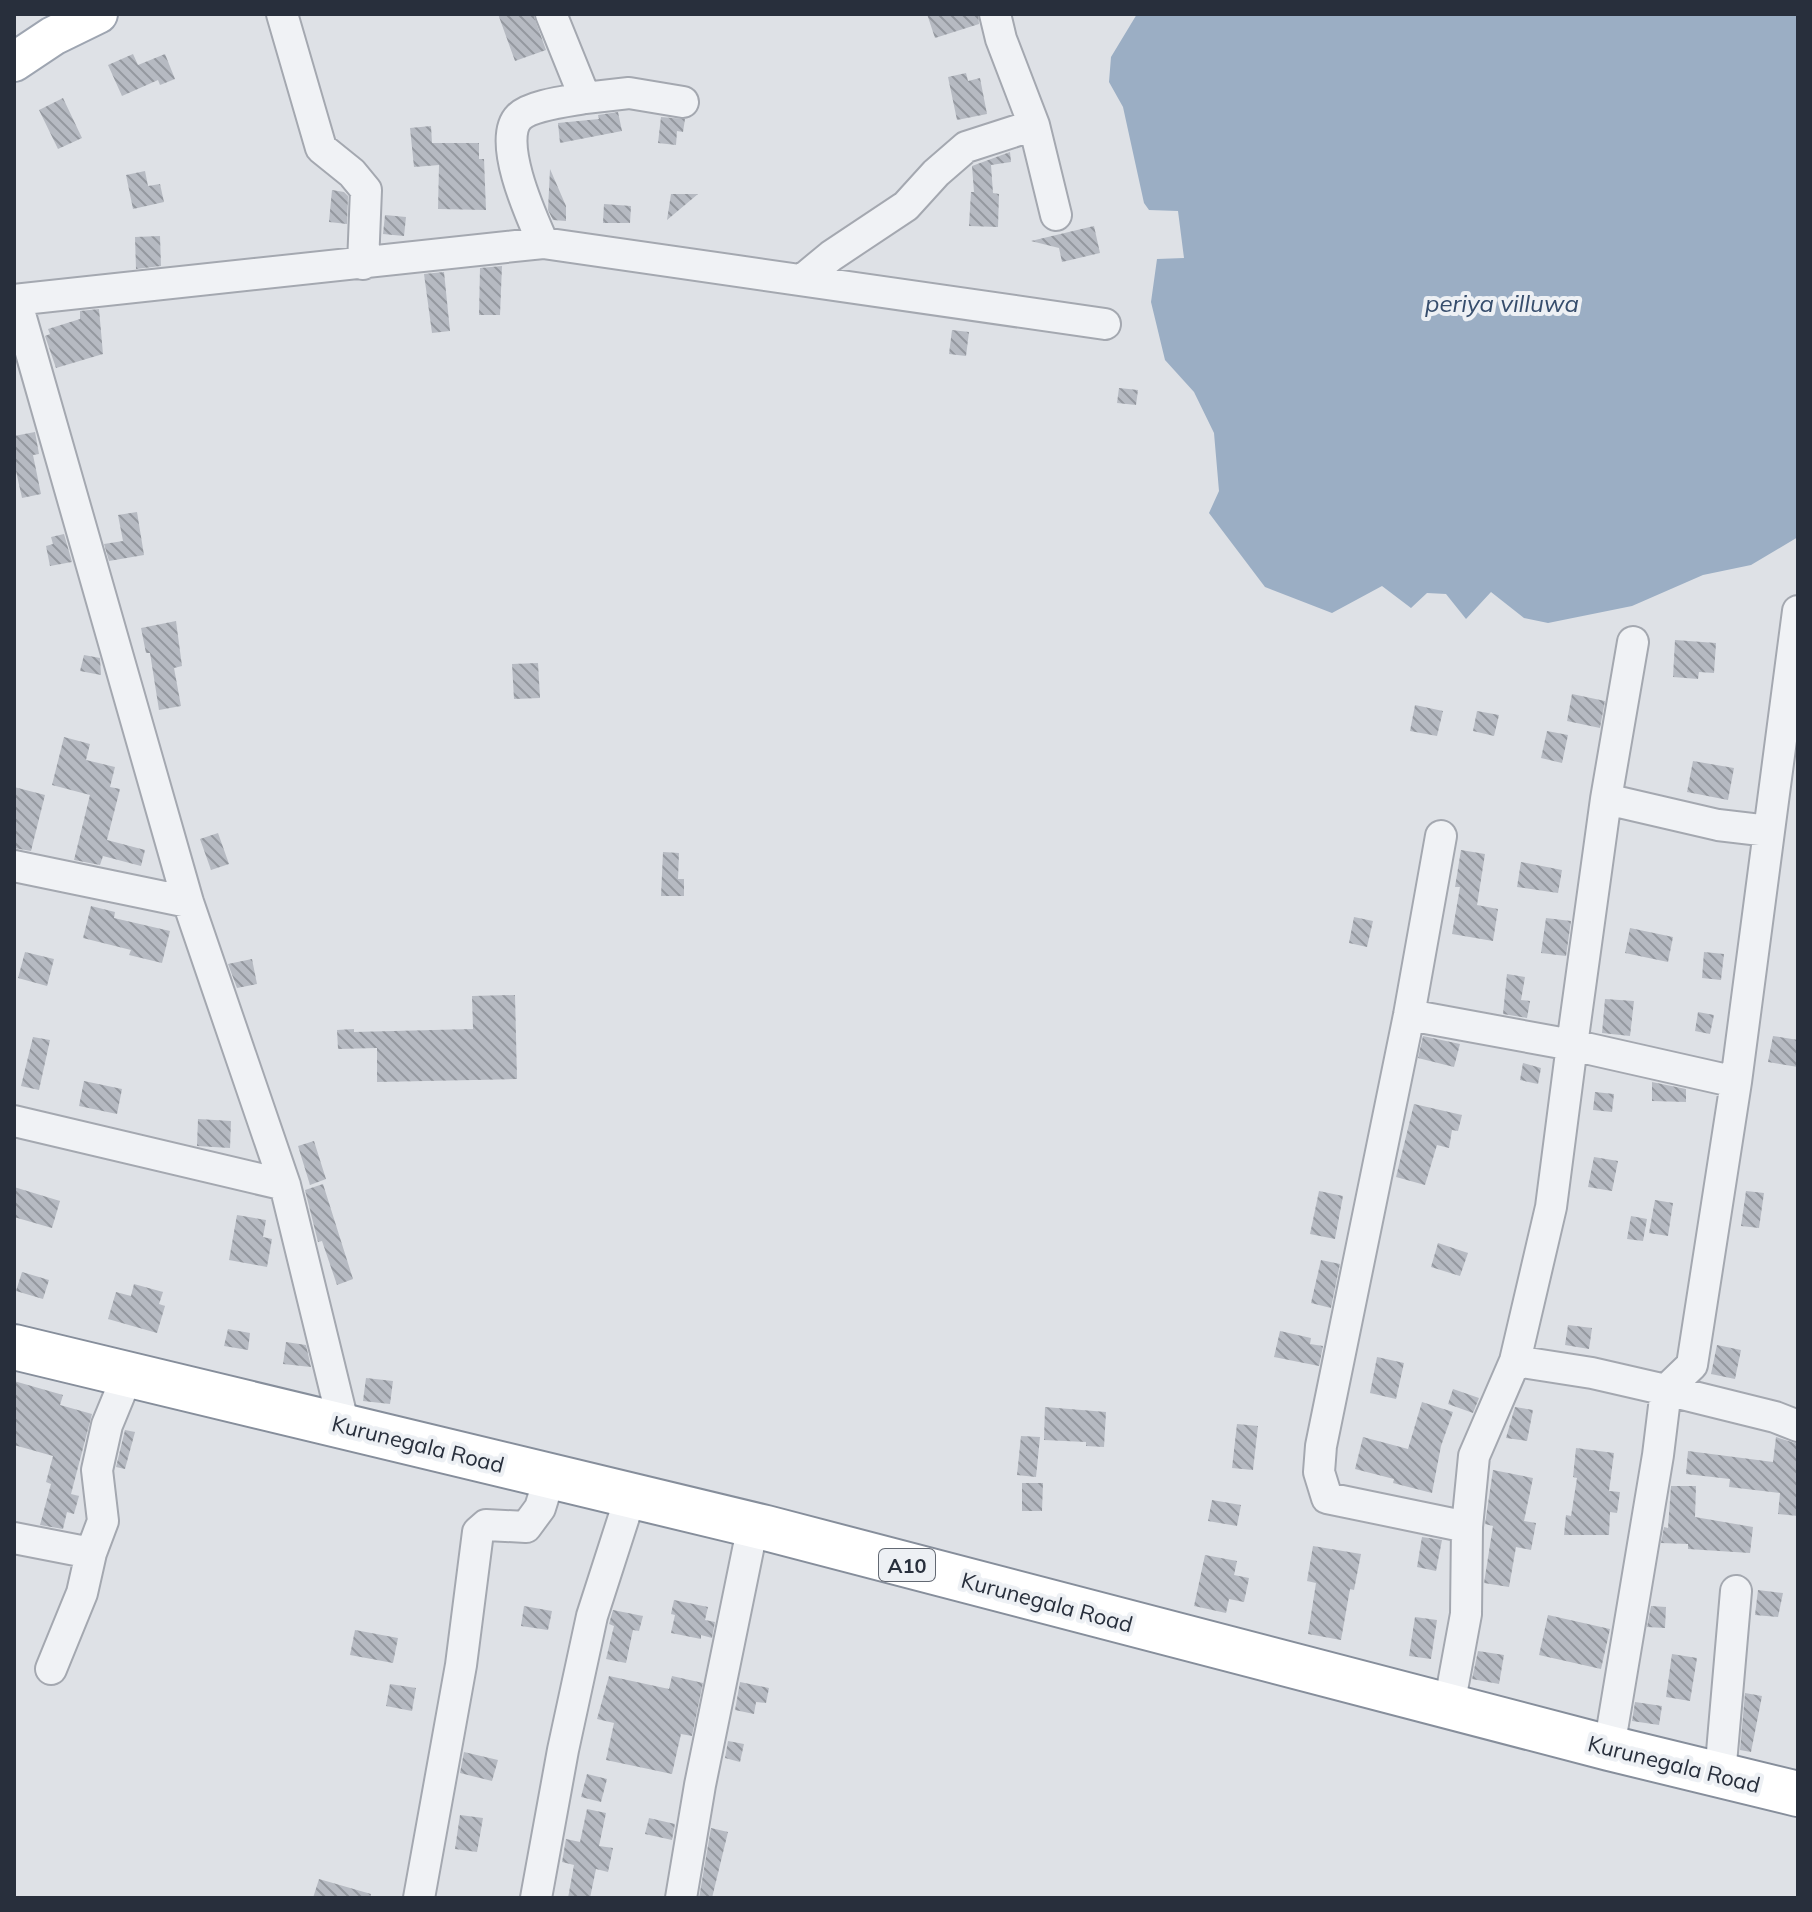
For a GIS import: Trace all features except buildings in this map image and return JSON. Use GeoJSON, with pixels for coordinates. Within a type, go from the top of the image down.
{"type":"FeatureCollection","features":[{"type":"Feature","properties":{"kind":"highway","name":"Kurunegala Road"},"geometry":{"type":"LineString","coordinates":[[14,1347],[753,1525],[1609,1748],[1798,1794]]}},
{"type":"Feature","properties":{"kind":"main road"},"geometry":{"type":"LineString","coordinates":[[14,62],[53,36],[98,14]]}},
{"type":"Feature","properties":{"kind":"street"},"geometry":{"type":"LineString","coordinates":[[282,14],[321,148],[352,173],[366,190],[363,264]]}},
{"type":"Feature","properties":{"kind":"street"},"geometry":{"type":"LineString","coordinates":[[551,14],[585,98]]}},
{"type":"Feature","properties":{"kind":"street"},"geometry":{"type":"LineString","coordinates":[[995,14],[1001,39],[1034,125],[1056,215]]}},
{"type":"Feature","properties":{"kind":"street"},"geometry":{"type":"LineString","coordinates":[[543,243],[529,211],[510,137],[519,117],[539,108],[629,93],[683,102]]}},
{"type":"Feature","properties":{"kind":"street"},"geometry":{"type":"LineString","coordinates":[[802,280],[831,256],[906,206],[936,173],[966,147],[1034,125]]}},
{"type":"Feature","properties":{"kind":"street"},"geometry":{"type":"LineString","coordinates":[[344,1426],[285,1185],[188,902],[15,300],[543,243],[1105,324]]}},
{"type":"Feature","properties":{"kind":"street"},"geometry":{"type":"LineString","coordinates":[[1609,1748],[1666,1390],[1692,1365],[1736,1082],[1798,611]]}},
{"type":"Feature","properties":{"kind":"street"},"geometry":{"type":"LineString","coordinates":[[1449,1706],[1466,1614],[1467,1527],[1474,1456],[1515,1361],[1551,1207],[1606,799],[1633,642]]}},
{"type":"Feature","properties":{"kind":"street"},"geometry":{"type":"LineString","coordinates":[[1606,799],[1718,825],[1769,831]]}},
{"type":"Feature","properties":{"kind":"street"},"geometry":{"type":"LineString","coordinates":[[1441,836],[1409,1015],[1321,1446],[1319,1472],[1327,1498],[1467,1527]]}},
{"type":"Feature","properties":{"kind":"street"},"geometry":{"type":"LineString","coordinates":[[14,866],[188,902]]}},
{"type":"Feature","properties":{"kind":"street"},"geometry":{"type":"LineString","coordinates":[[1409,1015],[1572,1045],[1736,1082]]}},
{"type":"Feature","properties":{"kind":"street"},"geometry":{"type":"LineString","coordinates":[[14,1121],[285,1185]]}},
{"type":"Feature","properties":{"kind":"street"},"geometry":{"type":"LineString","coordinates":[[1515,1361],[1592,1373],[1775,1417],[1798,1426]]}},
{"type":"Feature","properties":{"kind":"street"},"geometry":{"type":"LineString","coordinates":[[51,1669],[82,1593],[91,1553],[103,1521],[97,1470],[107,1425],[128,1374]]}},
{"type":"Feature","properties":{"kind":"street"},"geometry":{"type":"LineString","coordinates":[[419,1898],[461,1665],[478,1532],[486,1525],[526,1527],[540,1508],[550,1476]]}},
{"type":"Feature","properties":{"kind":"street"},"geometry":{"type":"LineString","coordinates":[[536,1898],[592,1616],[631,1495]]}},
{"type":"Feature","properties":{"kind":"street"},"geometry":{"type":"LineString","coordinates":[[681,1898],[700,1785],[753,1525]]}},
{"type":"Feature","properties":{"kind":"street"},"geometry":{"type":"LineString","coordinates":[[14,1538],[91,1553]]}},
{"type":"Feature","properties":{"kind":"street"},"geometry":{"type":"LineString","coordinates":[[1720,1775],[1736,1591]]}},
{"type":"Feature","properties":{"kind":"water","name":"periya villuwa"},"geometry":{"type":"Polygon","coordinates":[[[1137,14],[1798,14],[1798,537],[1751,565],[1703,575],[1632,606],[1548,623],[1524,618],[1491,592],[1466,619],[1446,594],[1427,593],[1411,608],[1382,586],[1332,613],[1265,587],[1209,513],[1219,491],[1214,433],[1194,392],[1165,360],[1151,302],[1157,259],[1184,258],[1178,211],[1149,210],[1144,203],[1123,107],[1109,82],[1111,57],[1137,14]]]}}]}
